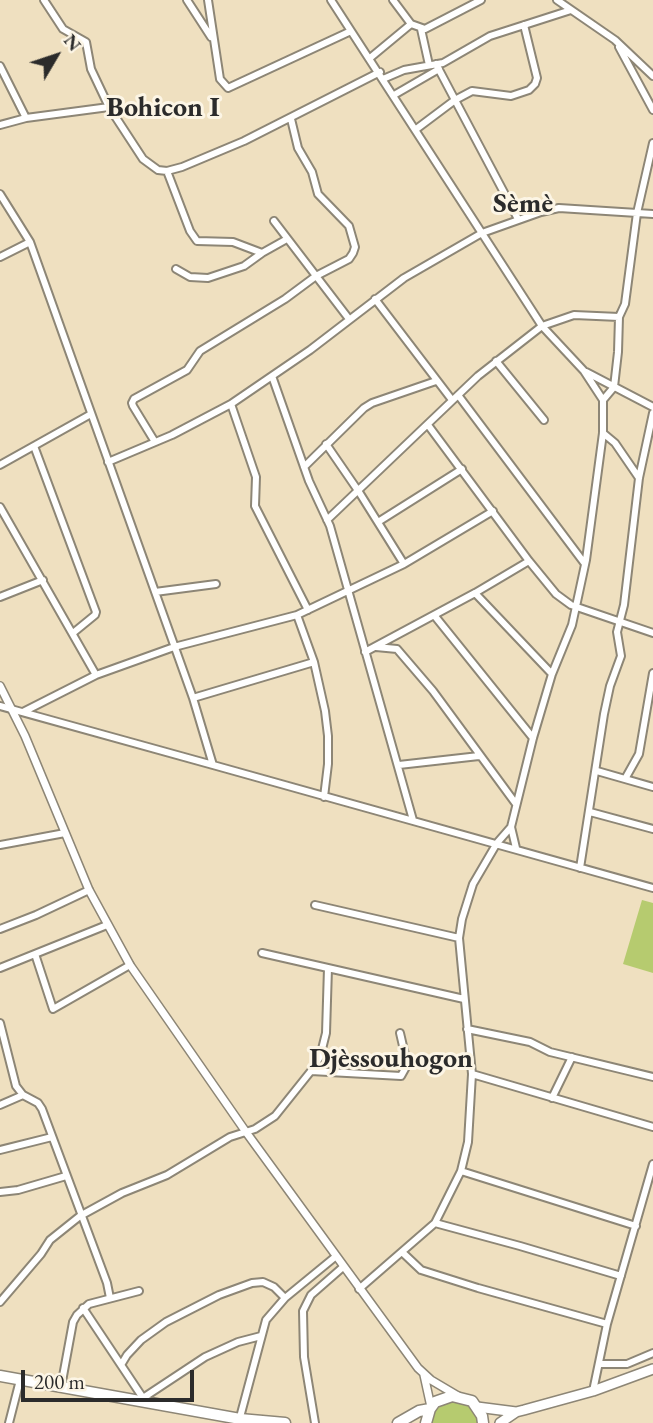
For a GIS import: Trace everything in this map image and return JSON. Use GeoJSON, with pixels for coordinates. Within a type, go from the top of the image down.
{"type":"FeatureCollection","features":[{"type":"Feature","properties":{"kind":"main road"},"geometry":{"type":"LineString","coordinates":[[500,1423],[516,1412],[593,1391],[653,1369]]}},
{"type":"Feature","properties":{"kind":"main road"},"geometry":{"type":"LineString","coordinates":[[0,1376],[145,1401],[239,1421],[285,1423]]}},
{"type":"Feature","properties":{"kind":"main road"},"geometry":{"type":"LineString","coordinates":[[398,1423],[430,1408],[446,1396],[466,1398],[477,1407],[483,1423]]}},
{"type":"Feature","properties":{"kind":"main road"},"geometry":{"type":"LineString","coordinates":[[477,1407],[516,1412]]}},
{"type":"Feature","properties":{"kind":"main road"},"geometry":{"type":"LineString","coordinates":[[426,1423],[430,1408]]}},
{"type":"Feature","properties":{"kind":"street"},"geometry":{"type":"LineString","coordinates":[[44,0],[63,29],[86,42],[91,69],[109,107],[143,159],[158,170],[167,171],[182,167],[244,141],[382,75],[435,66]]}},
{"type":"Feature","properties":{"kind":"street"},"geometry":{"type":"LineString","coordinates":[[187,0],[214,42]]}},
{"type":"Feature","properties":{"kind":"street"},"geometry":{"type":"LineString","coordinates":[[208,0],[220,79],[228,88],[351,32]]}},
{"type":"Feature","properties":{"kind":"street"},"geometry":{"type":"LineString","coordinates":[[331,0],[382,75],[541,326],[584,371],[603,400],[603,433],[585,564],[568,638],[552,674],[516,804],[511,827],[516,848]]}},
{"type":"Feature","properties":{"kind":"street"},"geometry":{"type":"LineString","coordinates":[[393,0],[411,24],[421,29],[435,66],[518,219]]}},
{"type":"Feature","properties":{"kind":"street"},"geometry":{"type":"LineString","coordinates":[[421,29],[481,0]]}},
{"type":"Feature","properties":{"kind":"street"},"geometry":{"type":"LineString","coordinates":[[557,0],[615,40],[653,76]]}},
{"type":"Feature","properties":{"kind":"street"},"geometry":{"type":"LineString","coordinates":[[394,95],[435,66],[490,36],[571,10]]}},
{"type":"Feature","properties":{"kind":"street"},"geometry":{"type":"LineString","coordinates":[[370,58],[411,24]]}},
{"type":"Feature","properties":{"kind":"street"},"geometry":{"type":"LineString","coordinates":[[415,130],[455,100],[472,91],[511,96],[532,88],[537,78],[536,68],[524,25]]}},
{"type":"Feature","properties":{"kind":"street"},"geometry":{"type":"LineString","coordinates":[[615,40],[653,110]]}},
{"type":"Feature","properties":{"kind":"street"},"geometry":{"type":"LineString","coordinates":[[0,66],[26,118]]}},
{"type":"Feature","properties":{"kind":"street"},"geometry":{"type":"LineString","coordinates":[[648,99],[653,91]]}},
{"type":"Feature","properties":{"kind":"street"},"geometry":{"type":"LineString","coordinates":[[0,125],[26,118],[109,107]]}},
{"type":"Feature","properties":{"kind":"street"},"geometry":{"type":"LineString","coordinates":[[155,442],[132,401],[187,370],[200,351],[285,299],[316,276],[349,259],[355,247],[349,226],[318,194],[312,172],[298,148],[291,119]]}},
{"type":"Feature","properties":{"kind":"street"},"geometry":{"type":"LineString","coordinates":[[603,400],[614,387],[618,317],[627,291],[637,213],[653,143]]}},
{"type":"Feature","properties":{"kind":"street"},"geometry":{"type":"LineString","coordinates":[[167,171],[195,239],[240,244],[262,253]]}},
{"type":"Feature","properties":{"kind":"street"},"geometry":{"type":"LineString","coordinates":[[0,194],[30,242],[155,592],[213,765]]}},
{"type":"Feature","properties":{"kind":"street"},"geometry":{"type":"LineString","coordinates":[[108,462],[192,425],[230,404],[404,278],[482,233],[518,219],[559,208],[653,214]]}},
{"type":"Feature","properties":{"kind":"street"},"geometry":{"type":"LineString","coordinates":[[274,221],[349,319]]}},
{"type":"Feature","properties":{"kind":"street"},"geometry":{"type":"LineString","coordinates":[[176,270],[190,277],[208,278],[244,266],[287,239]]}},
{"type":"Feature","properties":{"kind":"street"},"geometry":{"type":"LineString","coordinates":[[0,257],[30,242]]}},
{"type":"Feature","properties":{"kind":"street"},"geometry":{"type":"LineString","coordinates":[[374,299],[436,381],[455,398],[585,564]]}},
{"type":"Feature","properties":{"kind":"street"},"geometry":{"type":"LineString","coordinates":[[327,520],[455,398],[541,326],[574,315],[618,317]]}},
{"type":"Feature","properties":{"kind":"street"},"geometry":{"type":"LineString","coordinates":[[496,361],[544,420]]}},
{"type":"Feature","properties":{"kind":"street"},"geometry":{"type":"LineString","coordinates":[[584,371],[653,407]]}},
{"type":"Feature","properties":{"kind":"street"},"geometry":{"type":"LineString","coordinates":[[272,376],[314,495],[327,520],[413,820]]}},
{"type":"Feature","properties":{"kind":"street"},"geometry":{"type":"LineString","coordinates":[[304,467],[372,403],[436,381]]}},
{"type":"Feature","properties":{"kind":"street"},"geometry":{"type":"LineString","coordinates":[[230,404],[256,477],[255,506],[308,610]]}},
{"type":"Feature","properties":{"kind":"street"},"geometry":{"type":"LineString","coordinates":[[580,868],[604,714],[610,686],[621,656],[617,636],[631,555],[639,478],[653,413]]}},
{"type":"Feature","properties":{"kind":"street"},"geometry":{"type":"LineString","coordinates":[[0,465],[91,414]]}},
{"type":"Feature","properties":{"kind":"street"},"geometry":{"type":"LineString","coordinates":[[428,425],[494,511],[528,561],[556,594],[576,607],[653,633]]}},
{"type":"Feature","properties":{"kind":"street"},"geometry":{"type":"LineString","coordinates":[[603,433],[615,443],[639,478]]}},
{"type":"Feature","properties":{"kind":"street"},"geometry":{"type":"LineString","coordinates":[[326,444],[404,564]]}},
{"type":"Feature","properties":{"kind":"street"},"geometry":{"type":"LineString","coordinates":[[34,446],[96,612],[73,633]]}},
{"type":"Feature","properties":{"kind":"street"},"geometry":{"type":"LineString","coordinates":[[378,522],[462,469]]}},
{"type":"Feature","properties":{"kind":"street"},"geometry":{"type":"LineString","coordinates":[[0,507],[96,675]]}},
{"type":"Feature","properties":{"kind":"street"},"geometry":{"type":"LineString","coordinates":[[23,712],[96,675],[174,647],[297,615],[404,564],[494,511]]}},
{"type":"Feature","properties":{"kind":"street"},"geometry":{"type":"LineString","coordinates":[[365,652],[475,593],[528,561]]}},
{"type":"Feature","properties":{"kind":"street"},"geometry":{"type":"LineString","coordinates":[[0,597],[43,580]]}},
{"type":"Feature","properties":{"kind":"street"},"geometry":{"type":"LineString","coordinates":[[155,592],[216,584]]}},
{"type":"Feature","properties":{"kind":"street"},"geometry":{"type":"LineString","coordinates":[[475,593],[552,674]]}},
{"type":"Feature","properties":{"kind":"street"},"geometry":{"type":"LineString","coordinates":[[297,615],[314,662],[325,711],[328,764],[324,797]]}},
{"type":"Feature","properties":{"kind":"street"},"geometry":{"type":"LineString","coordinates":[[434,615],[533,738]]}},
{"type":"Feature","properties":{"kind":"street"},"geometry":{"type":"LineString","coordinates":[[396,635],[397,649],[424,679],[516,804]]}},
{"type":"Feature","properties":{"kind":"street"},"geometry":{"type":"LineString","coordinates":[[376,647],[397,649]]}},
{"type":"Feature","properties":{"kind":"street"},"geometry":{"type":"LineString","coordinates":[[192,698],[314,662]]}},
{"type":"Feature","properties":{"kind":"street"},"geometry":{"type":"LineString","coordinates":[[625,779],[639,754],[653,673]]}},
{"type":"Feature","properties":{"kind":"street"},"geometry":{"type":"LineString","coordinates":[[0,686],[13,710],[89,890],[130,965],[335,1257],[424,1375],[458,1396]]}},
{"type":"Feature","properties":{"kind":"street"},"geometry":{"type":"LineString","coordinates":[[0,706],[653,888]]}},
{"type":"Feature","properties":{"kind":"street"},"geometry":{"type":"LineString","coordinates":[[399,765],[479,755]]}},
{"type":"Feature","properties":{"kind":"street"},"geometry":{"type":"LineString","coordinates":[[597,771],[653,787]]}},
{"type":"Feature","properties":{"kind":"street"},"geometry":{"type":"LineString","coordinates":[[590,812],[653,829]]}},
{"type":"Feature","properties":{"kind":"street"},"geometry":{"type":"LineString","coordinates":[[359,1289],[435,1223],[461,1171],[468,1142],[472,1074],[459,938],[473,884],[497,843],[511,827]]}},
{"type":"Feature","properties":{"kind":"street"},"geometry":{"type":"LineString","coordinates":[[0,845],[65,832]]}},
{"type":"Feature","properties":{"kind":"street"},"geometry":{"type":"LineString","coordinates":[[0,929],[89,890]]}},
{"type":"Feature","properties":{"kind":"street"},"geometry":{"type":"LineString","coordinates":[[315,905],[459,938]]}},
{"type":"Feature","properties":{"kind":"street"},"geometry":{"type":"LineString","coordinates":[[0,968],[107,925]]}},
{"type":"Feature","properties":{"kind":"street"},"geometry":{"type":"LineString","coordinates":[[262,953],[464,999]]}},
{"type":"Feature","properties":{"kind":"street"},"geometry":{"type":"LineString","coordinates":[[35,954],[53,1009],[130,965]]}},
{"type":"Feature","properties":{"kind":"street"},"geometry":{"type":"LineString","coordinates":[[0,1302],[50,1240],[80,1216],[122,1192],[167,1175],[230,1137],[265,1124],[275,1116],[320,1057],[326,1033],[328,968]]}},
{"type":"Feature","properties":{"kind":"street"},"geometry":{"type":"LineString","coordinates":[[0,1023],[3,1047],[16,1086],[23,1095],[38,1103],[107,1283],[110,1298]]}},
{"type":"Feature","properties":{"kind":"street"},"geometry":{"type":"LineString","coordinates":[[467,1029],[530,1042],[550,1052],[653,1077]]}},
{"type":"Feature","properties":{"kind":"street"},"geometry":{"type":"LineString","coordinates":[[311,1071],[401,1076],[406,1067],[406,1059],[400,1033]]}},
{"type":"Feature","properties":{"kind":"street"},"geometry":{"type":"LineString","coordinates":[[552,1098],[572,1057]]}},
{"type":"Feature","properties":{"kind":"street"},"geometry":{"type":"LineString","coordinates":[[472,1074],[653,1127]]}},
{"type":"Feature","properties":{"kind":"street"},"geometry":{"type":"LineString","coordinates":[[0,1105],[23,1095]]}},
{"type":"Feature","properties":{"kind":"street"},"geometry":{"type":"LineString","coordinates":[[0,1150],[52,1137]]}},
{"type":"Feature","properties":{"kind":"street"},"geometry":{"type":"LineString","coordinates":[[593,1391],[607,1324],[653,1164]]}},
{"type":"Feature","properties":{"kind":"street"},"geometry":{"type":"LineString","coordinates":[[461,1171],[636,1226]]}},
{"type":"Feature","properties":{"kind":"street"},"geometry":{"type":"LineString","coordinates":[[0,1192],[18,1191],[66,1177]]}},
{"type":"Feature","properties":{"kind":"street"},"geometry":{"type":"LineString","coordinates":[[435,1223],[520,1245],[621,1276]]}},
{"type":"Feature","properties":{"kind":"street"},"geometry":{"type":"LineString","coordinates":[[402,1252],[421,1270],[607,1324]]}},
{"type":"Feature","properties":{"kind":"street"},"geometry":{"type":"LineString","coordinates":[[239,1421],[267,1320],[285,1298],[335,1257]]}},
{"type":"Feature","properties":{"kind":"street"},"geometry":{"type":"LineString","coordinates":[[315,1423],[304,1357],[303,1311],[311,1296],[343,1267]]}},
{"type":"Feature","properties":{"kind":"street"},"geometry":{"type":"LineString","coordinates":[[121,1366],[141,1340],[166,1322],[219,1296],[252,1283],[263,1282],[274,1287],[285,1298]]}},
{"type":"Feature","properties":{"kind":"street"},"geometry":{"type":"LineString","coordinates":[[61,1387],[73,1322],[83,1308],[139,1291]]}},
{"type":"Feature","properties":{"kind":"street"},"geometry":{"type":"LineString","coordinates":[[83,1308],[145,1401],[205,1357],[238,1342],[261,1336]]}},
{"type":"Feature","properties":{"kind":"street"},"geometry":{"type":"LineString","coordinates":[[599,1364],[626,1364],[653,1353]]}},
{"type":"Feature","properties":{"kind":"street"},"geometry":{"type":"LineString","coordinates":[[424,1375],[430,1408]]}},
{"type":"Feature","properties":{"kind":"street"},"geometry":{"type":"LineString","coordinates":[[9,1423],[20,1380]]}},
{"type":"Feature","properties":{"kind":"green space"},"geometry":{"type":"Polygon","coordinates":[[[642,900],[653,903],[653,973],[623,964],[642,900]]]}},
{"type":"Feature","properties":{"kind":"green space"},"geometry":{"type":"Polygon","coordinates":[[[452,1400],[470,1405],[479,1423],[431,1423],[436,1409],[452,1400]]]}},
{"type":"Feature","properties":{"kind":"district","name":"Bohicon I"},"geometry":{"type":"Point","coordinates":[163,108]}},
{"type":"Feature","properties":{"kind":"district","name":"Sèmè"},"geometry":{"type":"Point","coordinates":[523,204]}},
{"type":"Feature","properties":{"kind":"district","name":"Djèssouhogon"},"geometry":{"type":"Point","coordinates":[391,1059]}}]}
